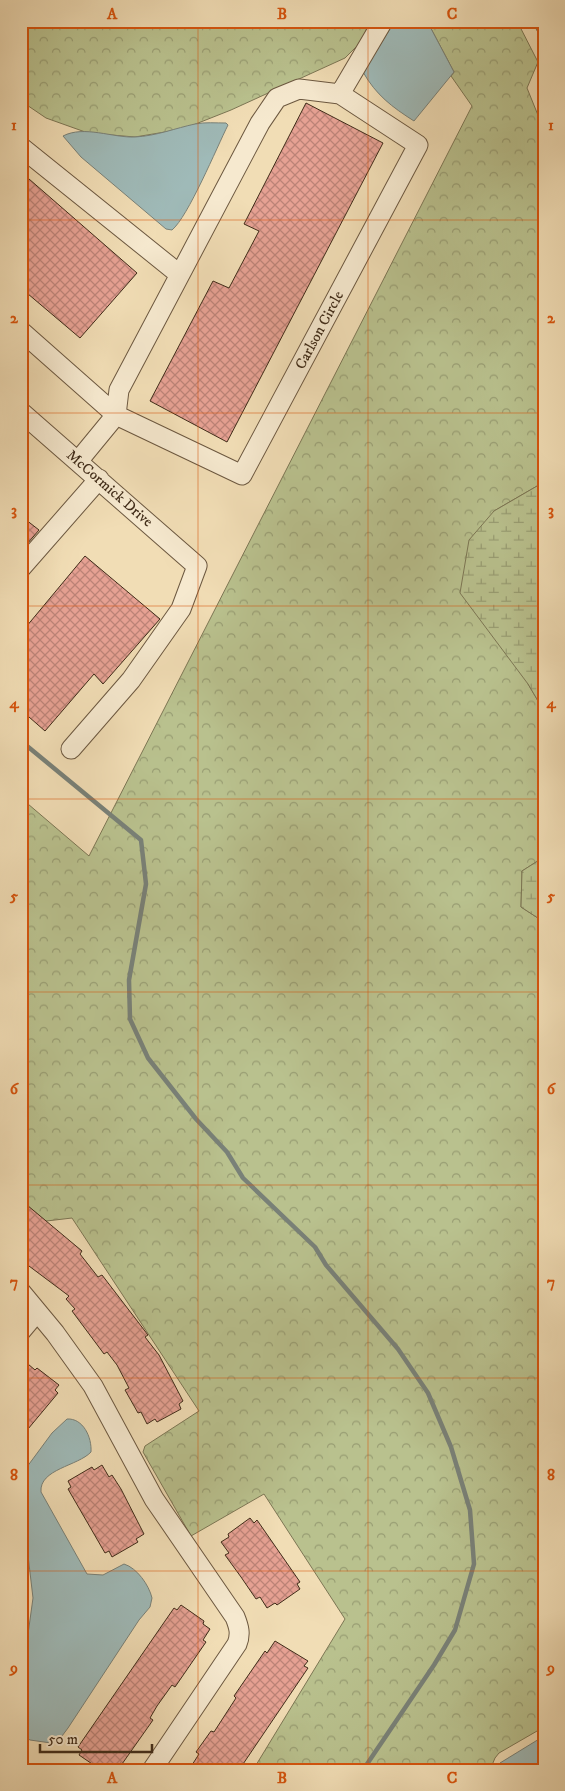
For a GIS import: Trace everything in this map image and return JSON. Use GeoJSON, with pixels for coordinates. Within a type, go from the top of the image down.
{"type":"FeatureCollection","features":[{"type":"Feature","properties":{"kind":"street"},"geometry":{"type":"LineString","coordinates":[[340,94],[383,21]]}},
{"type":"Feature","properties":{"kind":"street","name":"Carlson Circle"},"geometry":{"type":"LineString","coordinates":[[21,331],[116,415],[242,475],[418,145],[340,94],[299,89],[277,98],[260,123],[119,390],[116,415]]}},
{"type":"Feature","properties":{"kind":"street"},"geometry":{"type":"LineString","coordinates":[[21,147],[179,274]]}},
{"type":"Feature","properties":{"kind":"street","name":"McCormick Drive"},"geometry":{"type":"LineString","coordinates":[[21,412],[79,460],[197,566],[181,609],[131,680],[71,748]]}},
{"type":"Feature","properties":{"kind":"street"},"geometry":{"type":"LineString","coordinates":[[79,460],[116,415]]}},
{"type":"Feature","properties":{"kind":"street"},"geometry":{"type":"LineString","coordinates":[[21,568],[99,478]]}},
{"type":"Feature","properties":{"kind":"street"},"geometry":{"type":"LineString","coordinates":[[21,1292],[55,1333],[93,1386],[154,1499],[238,1624],[240,1635],[237,1644],[152,1770]]}},
{"type":"Feature","properties":{"kind":"street"},"geometry":{"type":"LineString","coordinates":[[21,1331],[37,1312]]}},
{"type":"Feature","properties":{"kind":"green space"},"geometry":{"type":"Polygon","coordinates":[[[21,21],[369,21],[363,40],[345,58],[231,110],[183,129],[135,137],[88,133],[46,118],[21,101],[21,21]]]}},
{"type":"Feature","properties":{"kind":"green space"},"geometry":{"type":"Polygon","coordinates":[[[427,21],[517,21],[538,62],[527,88],[544,130],[544,482],[494,511],[528,684],[544,711],[544,857],[522,871],[521,907],[544,922],[544,1727],[499,1753],[490,1770],[253,1770],[345,1619],[264,1494],[191,1536],[143,1452],[145,1446],[199,1411],[72,1218],[21,1224],[21,798],[89,856],[472,106],[451,76],[454,72],[427,21]]]}},
{"type":"Feature","properties":{"kind":"green space"},"geometry":{"type":"Polygon","coordinates":[[[532,21],[544,21],[544,44],[532,21]]]}},
{"type":"Feature","properties":{"kind":"green space"},"geometry":{"type":"Polygon","coordinates":[[[544,482],[544,711],[528,684],[460,593],[469,540],[494,511],[544,482]]]}},
{"type":"Feature","properties":{"kind":"green space"},"geometry":{"type":"Polygon","coordinates":[[[544,857],[544,922],[521,907],[522,871],[544,857]]]}},
{"type":"Feature","properties":{"kind":"water"},"geometry":{"type":"Polygon","coordinates":[[[391,21],[427,21],[454,72],[414,121],[385,100],[363,72],[390,29],[391,21]]]}},
{"type":"Feature","properties":{"kind":"water"},"geometry":{"type":"Polygon","coordinates":[[[199,123],[226,123],[228,125],[194,197],[179,223],[172,230],[166,229],[81,157],[63,136],[71,133],[89,132],[135,137],[158,134],[199,123]]]}},
{"type":"Feature","properties":{"kind":"water"},"geometry":{"type":"Polygon","coordinates":[[[67,1419],[82,1425],[90,1440],[91,1452],[46,1478],[42,1484],[41,1492],[87,1574],[103,1575],[124,1564],[133,1569],[142,1578],[152,1598],[150,1607],[139,1620],[68,1728],[62,1736],[51,1743],[30,1740],[21,1734],[21,1685],[33,1598],[21,1496],[21,1475],[52,1433],[67,1419]]]}},
{"type":"Feature","properties":{"kind":"water"},"geometry":{"type":"Polygon","coordinates":[[[544,1736],[544,1770],[498,1770],[500,1763],[544,1736]]]}},
{"type":"Feature","properties":{"kind":"building"},"geometry":{"type":"Polygon","coordinates":[[[306,103],[383,143],[227,442],[150,401],[213,281],[229,288],[259,231],[244,224],[306,103]]]}},
{"type":"Feature","properties":{"kind":"building"},"geometry":{"type":"Polygon","coordinates":[[[21,172],[137,273],[80,338],[21,288],[21,172]]]}},
{"type":"Feature","properties":{"kind":"building"},"geometry":{"type":"Polygon","coordinates":[[[21,516],[39,530],[21,551],[21,516]]]}},
{"type":"Feature","properties":{"kind":"building"},"geometry":{"type":"Polygon","coordinates":[[[85,556],[160,619],[103,684],[94,674],[45,731],[21,710],[21,633],[85,556]]]}},
{"type":"Feature","properties":{"kind":"building"},"geometry":{"type":"Polygon","coordinates":[[[21,1200],[82,1251],[80,1254],[98,1277],[102,1275],[148,1335],[145,1337],[159,1355],[183,1401],[179,1404],[181,1409],[157,1422],[155,1419],[147,1424],[141,1412],[138,1413],[125,1390],[129,1388],[117,1365],[107,1352],[104,1354],[72,1311],[75,1309],[66,1299],[69,1296],[21,1260],[21,1200]]]}},
{"type":"Feature","properties":{"kind":"building"},"geometry":{"type":"Polygon","coordinates":[[[28,1364],[35,1370],[37,1368],[59,1385],[55,1390],[58,1393],[28,1429],[21,1424],[21,1372],[28,1364]]]}},
{"type":"Feature","properties":{"kind":"building"},"geometry":{"type":"Polygon","coordinates":[[[102,1465],[109,1477],[112,1475],[121,1489],[144,1534],[136,1539],[138,1542],[112,1557],[109,1551],[105,1553],[68,1489],[71,1487],[68,1481],[92,1467],[94,1470],[102,1465]]]}},
{"type":"Feature","properties":{"kind":"building"},"geometry":{"type":"Polygon","coordinates":[[[250,1518],[254,1523],[257,1520],[300,1582],[297,1584],[300,1589],[277,1605],[275,1603],[267,1608],[260,1597],[256,1599],[225,1555],[229,1553],[221,1542],[229,1537],[228,1534],[250,1518]]]}},
{"type":"Feature","properties":{"kind":"building"},"geometry":{"type":"Polygon","coordinates":[[[181,1605],[204,1621],[203,1624],[210,1629],[203,1640],[206,1642],[175,1687],[172,1685],[157,1706],[150,1718],[153,1720],[122,1764],[120,1763],[115,1770],[101,1770],[79,1755],[82,1750],[78,1747],[174,1608],[177,1610],[181,1605]]]}},
{"type":"Feature","properties":{"kind":"building"},"geometry":{"type":"Polygon","coordinates":[[[275,1641],[308,1661],[304,1666],[308,1668],[239,1770],[198,1770],[192,1765],[199,1754],[196,1752],[211,1731],[214,1732],[236,1698],[234,1696],[265,1651],[267,1653],[275,1641]]]}},
{"type":"Feature","properties":{"kind":"waterway"},"geometry":{"type":"LineString","coordinates":[[21,741],[141,840],[146,884],[129,980],[130,1019],[148,1058],[196,1119],[227,1152],[243,1178],[315,1247],[326,1265],[398,1349],[428,1393],[451,1447],[470,1510],[474,1564],[455,1630],[434,1665],[363,1770]]}}]}
